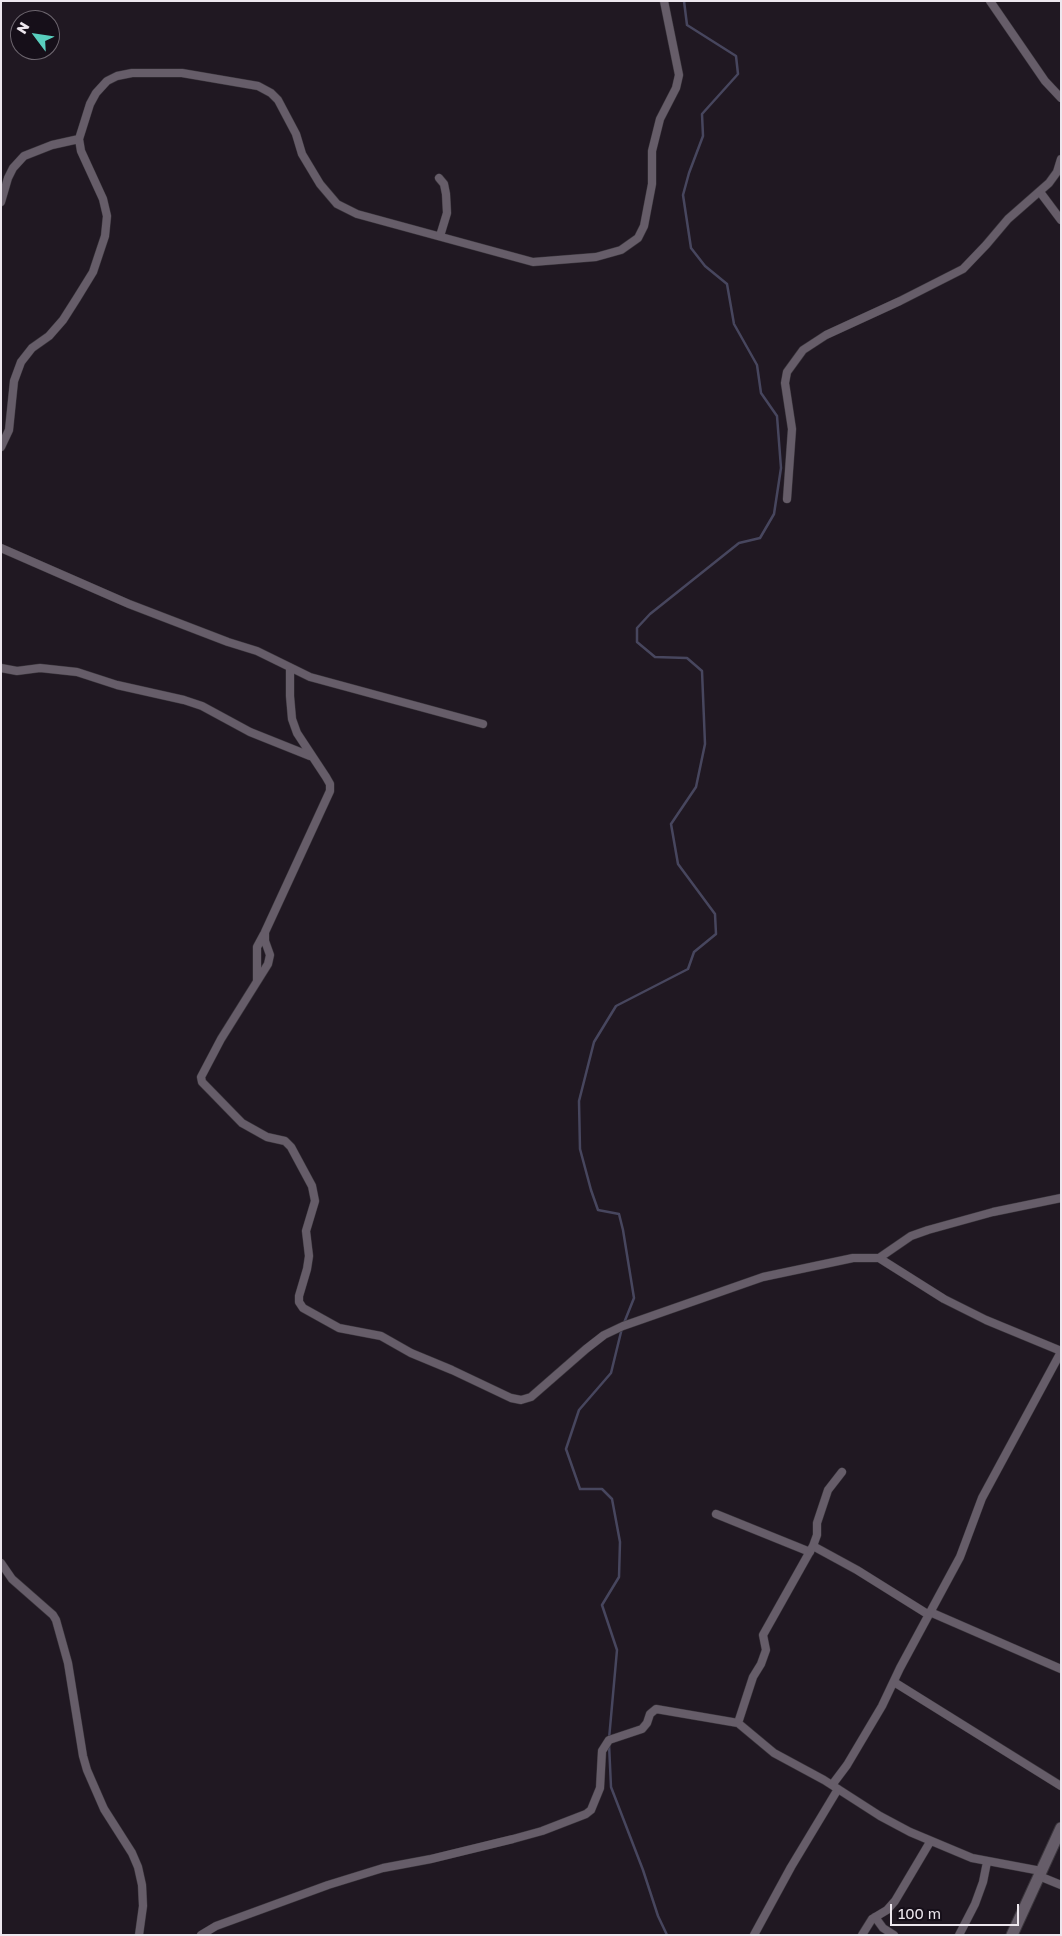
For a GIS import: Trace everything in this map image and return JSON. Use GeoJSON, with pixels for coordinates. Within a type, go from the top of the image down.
{"type":"FeatureCollection","features":[{"type":"Feature","properties":{"kind":"street"},"geometry":{"type":"LineString","coordinates":[[1,447],[9,430],[14,381],[21,362],[32,348],[49,336],[68,313],[93,272],[105,236],[107,216],[103,199],[81,151],[79,139],[85,115],[102,84],[116,76],[182,73],[258,86],[271,93],[278,100],[296,134],[302,154],[320,184],[337,204],[357,214],[532,262],[596,257],[621,250],[638,238],[644,226],[652,184],[652,151],[660,119],[676,88],[678,75],[664,1]]}},
{"type":"Feature","properties":{"kind":"street"},"geometry":{"type":"LineString","coordinates":[[990,1],[1045,81],[1061,98]]}},
{"type":"Feature","properties":{"kind":"street"},"geometry":{"type":"LineString","coordinates":[[1,202],[13,168],[24,156],[52,145],[79,139]]}},
{"type":"Feature","properties":{"kind":"street"},"geometry":{"type":"LineString","coordinates":[[787,499],[792,429],[785,384],[787,372],[803,350],[826,334],[900,301],[963,269],[1008,219],[1040,192],[1057,172],[1061,159]]}},
{"type":"Feature","properties":{"kind":"street"},"geometry":{"type":"LineString","coordinates":[[439,178],[444,184],[447,214],[440,236]]}},
{"type":"Feature","properties":{"kind":"street"},"geometry":{"type":"LineString","coordinates":[[1040,192],[1061,220]]}},
{"type":"Feature","properties":{"kind":"street"},"geometry":{"type":"LineString","coordinates":[[1,548],[137,608],[257,651],[290,669],[318,680],[483,724]]}},
{"type":"Feature","properties":{"kind":"street"},"geometry":{"type":"LineString","coordinates":[[1,668],[17,671],[40,668],[77,672],[117,685],[184,700],[202,706],[250,732],[311,757]]}},
{"type":"Feature","properties":{"kind":"street"},"geometry":{"type":"LineString","coordinates":[[257,980],[257,947],[330,791],[330,784],[311,757],[297,733],[292,719],[290,669]]}},
{"type":"Feature","properties":{"kind":"street"},"geometry":{"type":"LineString","coordinates":[[265,932],[264,936],[270,959],[204,1070],[202,1082],[242,1123],[267,1137],[285,1141],[291,1148],[312,1186],[315,1201],[306,1231],[309,1256],[298,1296],[299,1302],[303,1308],[339,1328],[357,1333],[381,1336],[411,1353],[503,1394],[521,1400],[531,1397],[604,1335],[623,1326],[763,1277],[853,1258],[879,1258],[944,1299],[986,1320],[1061,1351],[982,1498],[960,1557],[882,1706],[835,1787],[754,1935]]}},
{"type":"Feature","properties":{"kind":"street"},"geometry":{"type":"LineString","coordinates":[[879,1258],[911,1236],[928,1230],[993,1212],[1061,1198]]}},
{"type":"Feature","properties":{"kind":"street"},"geometry":{"type":"LineString","coordinates":[[738,1723],[753,1677],[761,1664],[766,1650],[763,1634],[812,1549],[817,1535],[817,1523],[828,1490],[842,1472]]}},
{"type":"Feature","properties":{"kind":"street"},"geometry":{"type":"LineString","coordinates":[[716,1514],[812,1549],[930,1613],[1061,1669]]}},
{"type":"Feature","properties":{"kind":"street"},"geometry":{"type":"LineString","coordinates":[[1,1563],[12,1578],[53,1614],[56,1620],[68,1663],[82,1756],[104,1809],[132,1853],[138,1867],[142,1885],[143,1906],[140,1935]]}},
{"type":"Feature","properties":{"kind":"street"},"geometry":{"type":"LineString","coordinates":[[894,1682],[1061,1786]]}},
{"type":"Feature","properties":{"kind":"street"},"geometry":{"type":"LineString","coordinates":[[201,1935],[216,1926],[328,1885],[383,1868],[431,1859],[528,1835],[586,1814],[591,1810],[600,1788],[602,1751],[609,1740],[642,1729],[650,1714],[656,1709],[738,1723],[774,1753],[835,1787],[880,1816],[930,1842],[987,1862],[1040,1874],[1061,1885]]}},
{"type":"Feature","properties":{"kind":"street"},"geometry":{"type":"LineString","coordinates":[[1012,1935],[1061,1828]]}},
{"type":"Feature","properties":{"kind":"street"},"geometry":{"type":"LineString","coordinates":[[862,1935],[872,1919],[887,1910],[895,1901],[930,1842]]}},
{"type":"Feature","properties":{"kind":"street"},"geometry":{"type":"LineString","coordinates":[[959,1935],[975,1904],[983,1882],[987,1862]]}},
{"type":"Feature","properties":{"kind":"street"},"geometry":{"type":"LineString","coordinates":[[875,1917],[884,1928],[894,1935]]}},
{"type":"Feature","properties":{"kind":"waterway"},"geometry":{"type":"LineString","coordinates":[[624,1323],[634,1298],[623,1230],[619,1214],[598,1210],[591,1190],[580,1149],[579,1101],[594,1042],[616,1006],[688,969],[694,952],[716,934],[715,914],[678,864],[671,824],[696,787],[705,744],[702,671],[687,658],[655,657],[637,642],[637,628],[650,614],[739,543],[760,538],[774,514],[781,468],[777,416],[761,393],[757,365],[734,324],[727,284],[705,266],[691,248],[683,195],[703,136],[702,114],[738,74],[736,56],[687,25],[684,1]]}},
{"type":"Feature","properties":{"kind":"waterway"},"geometry":{"type":"LineString","coordinates":[[609,1739],[617,1650],[602,1605],[619,1577],[620,1542],[612,1499],[602,1489],[580,1489],[566,1449],[579,1410],[611,1373],[622,1328]]}},
{"type":"Feature","properties":{"kind":"waterway"},"geometry":{"type":"LineString","coordinates":[[609,1744],[611,1787],[643,1870],[658,1916],[667,1935]]}}]}
